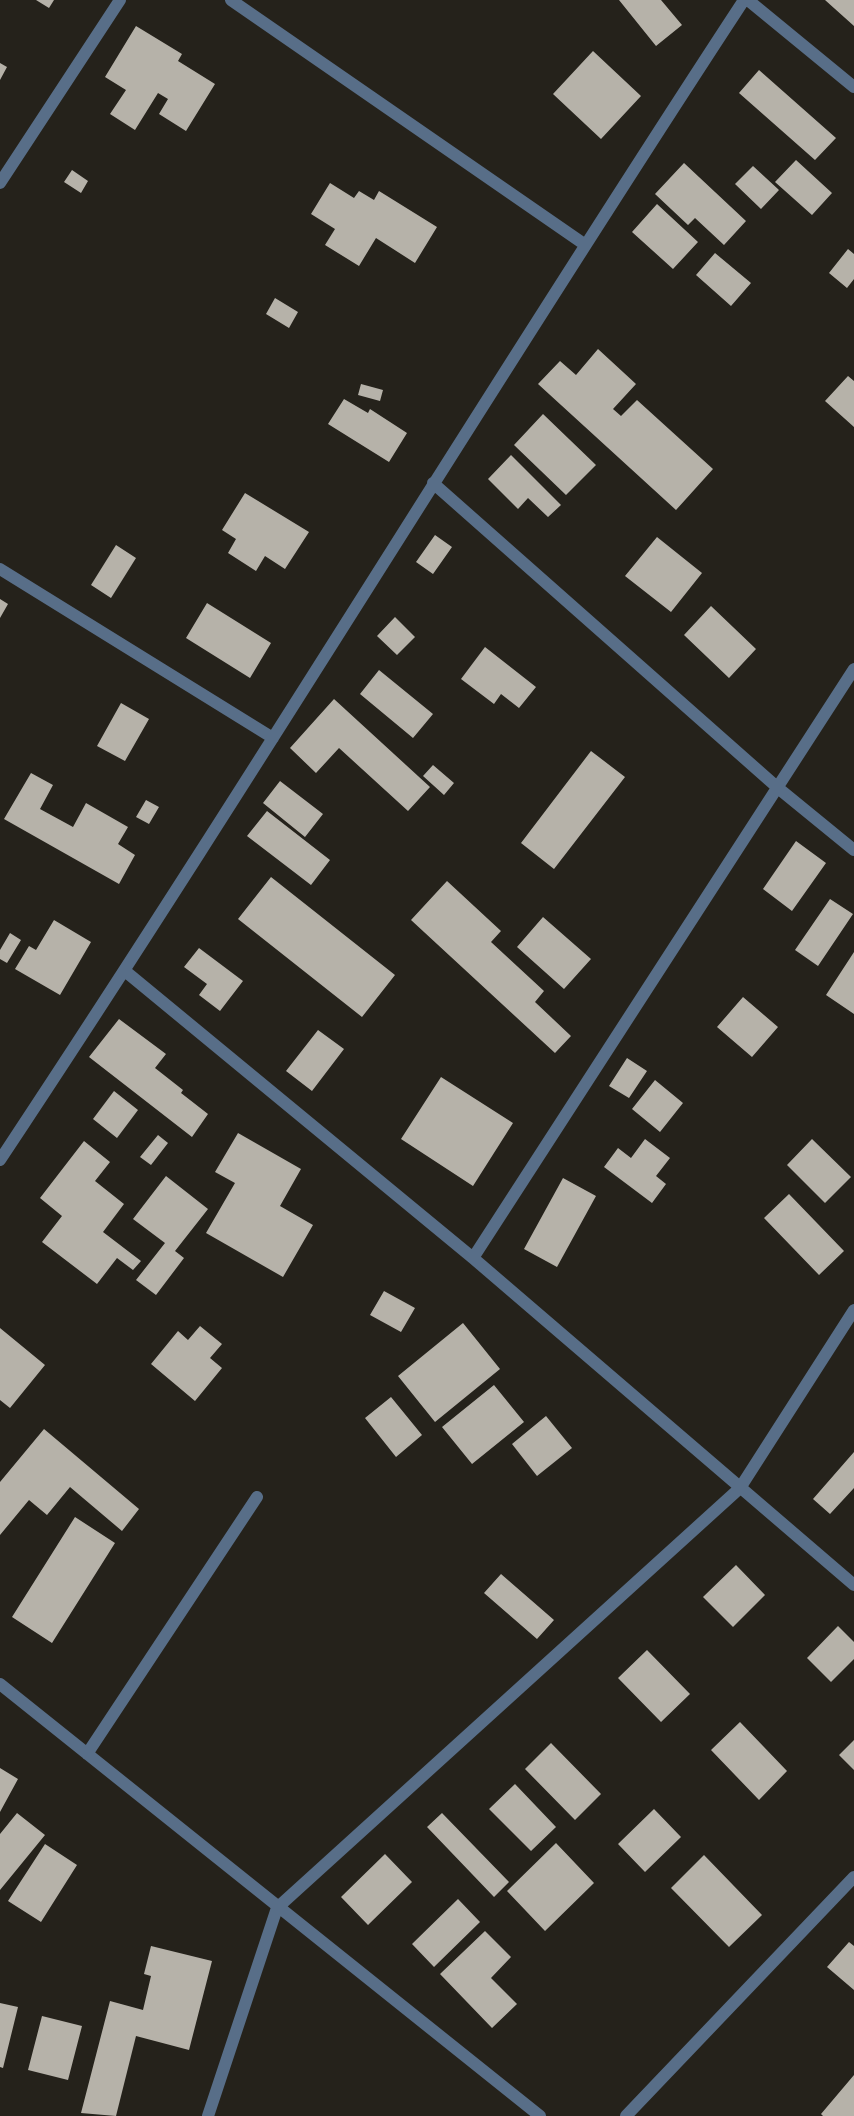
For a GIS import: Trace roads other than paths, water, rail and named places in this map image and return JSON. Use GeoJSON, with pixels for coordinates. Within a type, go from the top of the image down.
{"type":"FeatureCollection","features":[{"type":"Feature","properties":{"kind":"street"},"geometry":{"type":"LineString","coordinates":[[0,183],[120,0]]}},
{"type":"Feature","properties":{"kind":"street"},"geometry":{"type":"LineString","coordinates":[[231,0],[584,244]]}},
{"type":"Feature","properties":{"kind":"street"},"geometry":{"type":"LineString","coordinates":[[0,1160],[125,971],[584,244],[746,0],[854,87]]}},
{"type":"Feature","properties":{"kind":"street"},"geometry":{"type":"LineString","coordinates":[[433,483],[778,788],[854,850]]}},
{"type":"Feature","properties":{"kind":"street"},"geometry":{"type":"LineString","coordinates":[[0,569],[273,738]]}},
{"type":"Feature","properties":{"kind":"street"},"geometry":{"type":"LineString","coordinates":[[473,1258],[854,669]]}},
{"type":"Feature","properties":{"kind":"street"},"geometry":{"type":"LineString","coordinates":[[125,971],[473,1258],[854,1585]]}},
{"type":"Feature","properties":{"kind":"street"},"geometry":{"type":"LineString","coordinates":[[208,2116],[277,1908],[740,1488],[854,1310]]}},
{"type":"Feature","properties":{"kind":"street"},"geometry":{"type":"LineString","coordinates":[[87,1754],[257,1497]]}},
{"type":"Feature","properties":{"kind":"street"},"geometry":{"type":"LineString","coordinates":[[0,1684],[277,1908],[540,2116]]}},
{"type":"Feature","properties":{"kind":"street"},"geometry":{"type":"LineString","coordinates":[[626,2116],[854,1877]]}}]}
